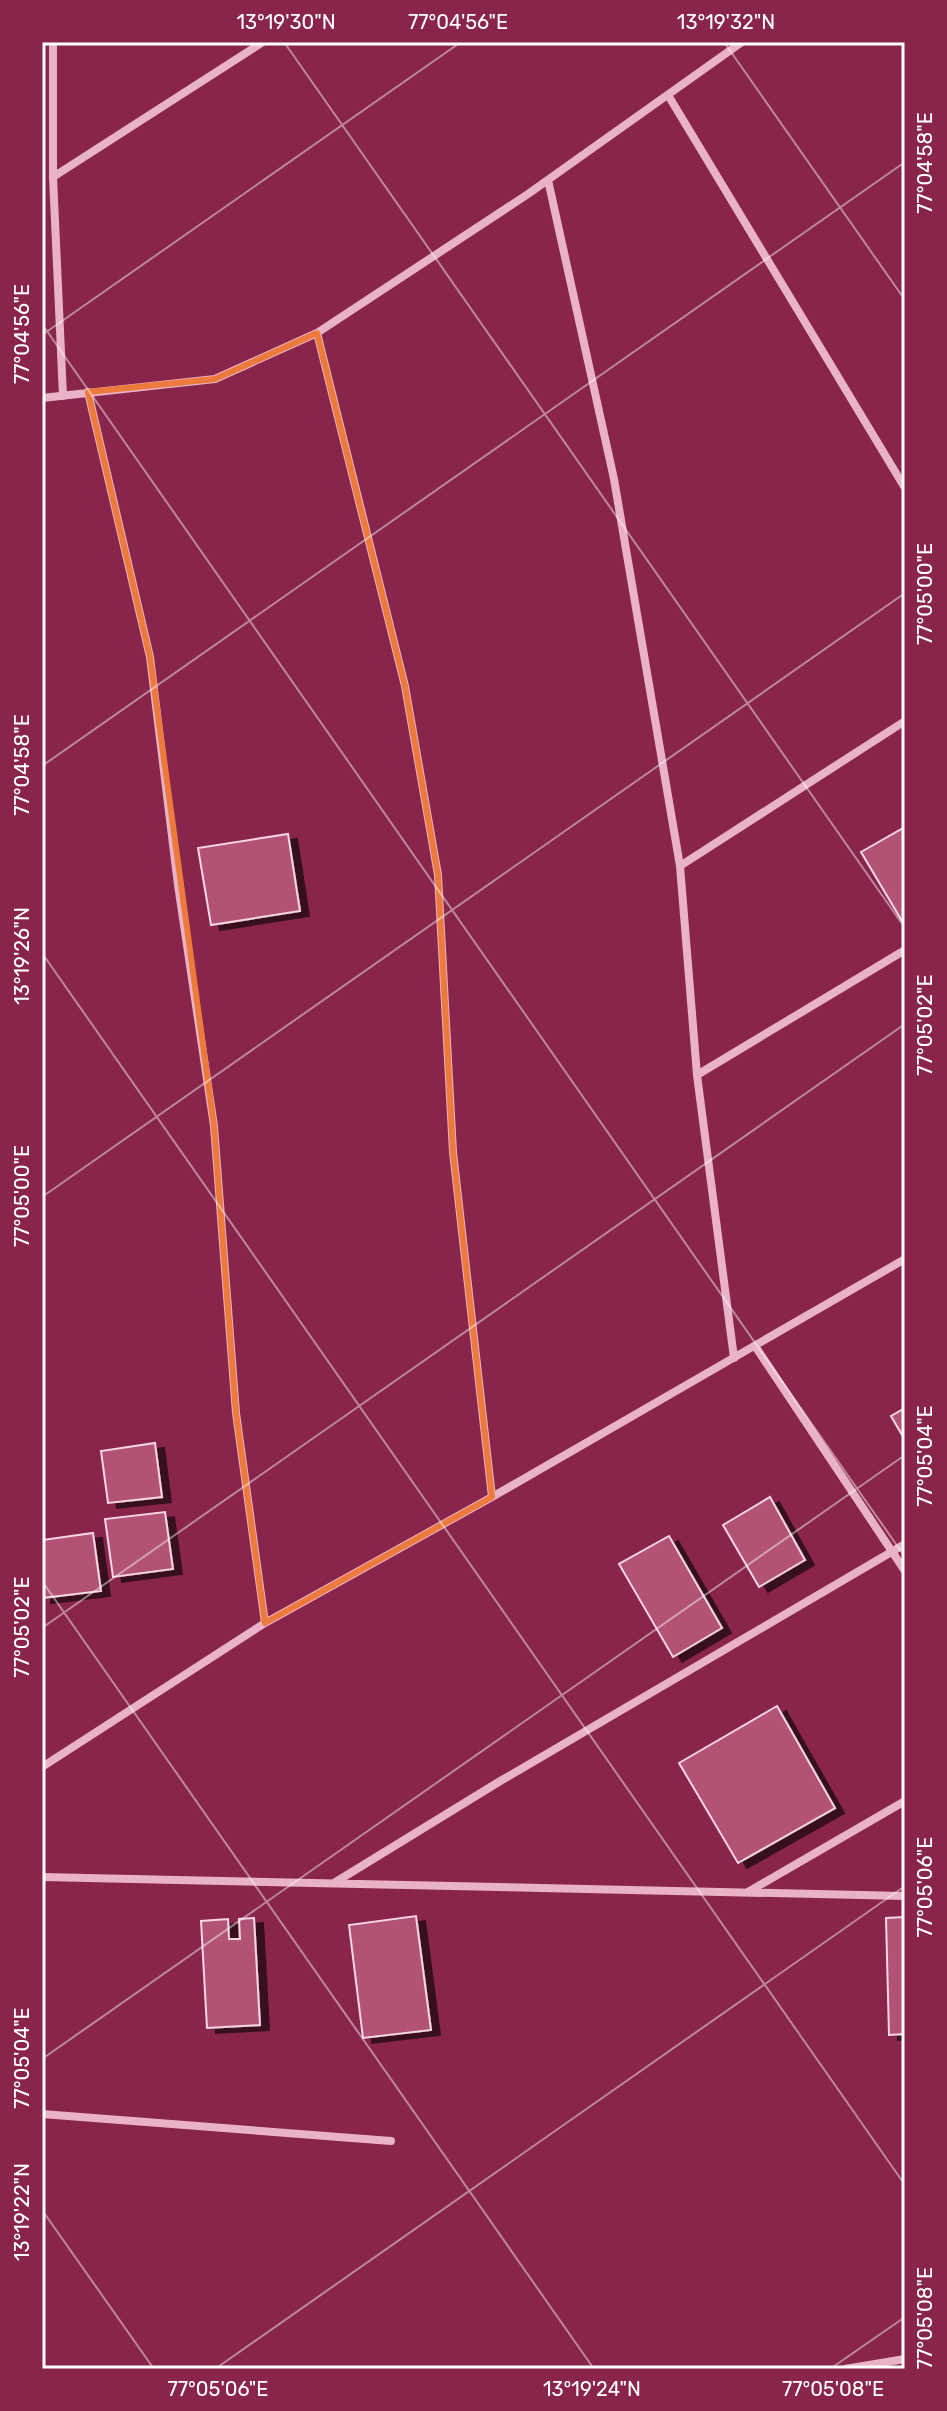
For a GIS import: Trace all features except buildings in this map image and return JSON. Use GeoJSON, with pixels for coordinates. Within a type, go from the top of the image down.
{"type":"FeatureCollection","features":[{"type":"Feature","properties":{"kind":"street"},"geometry":{"type":"LineString","coordinates":[[53,42],[53,177],[63,396]]}},
{"type":"Feature","properties":{"kind":"street"},"geometry":{"type":"LineString","coordinates":[[238,42],[246,53]]}},
{"type":"Feature","properties":{"kind":"street"},"geometry":{"type":"LineString","coordinates":[[53,177],[263,42]]}},
{"type":"Feature","properties":{"kind":"street"},"geometry":{"type":"LineString","coordinates":[[42,398],[215,379],[317,333],[548,180],[742,42]]}},
{"type":"Feature","properties":{"kind":"street"},"geometry":{"type":"LineString","coordinates":[[668,95],[905,488]]}},
{"type":"Feature","properties":{"kind":"street"},"geometry":{"type":"LineString","coordinates":[[548,180],[614,479],[680,866],[697,1075],[734,1358]]}},
{"type":"Feature","properties":{"kind":"street"},"geometry":{"type":"LineString","coordinates":[[317,333],[405,686],[438,875],[453,1152],[492,1497]]}},
{"type":"Feature","properties":{"kind":"street"},"geometry":{"type":"LineString","coordinates":[[88,392],[150,657],[178,885],[214,1126],[236,1413],[265,1623]]}},
{"type":"Feature","properties":{"kind":"street"},"geometry":{"type":"LineString","coordinates":[[680,866],[905,721]]}},
{"type":"Feature","properties":{"kind":"street"},"geometry":{"type":"LineString","coordinates":[[697,1075],[905,950]]}},
{"type":"Feature","properties":{"kind":"street"},"geometry":{"type":"LineString","coordinates":[[42,1767],[265,1623],[492,1497],[905,1259]]}},
{"type":"Feature","properties":{"kind":"street"},"geometry":{"type":"LineString","coordinates":[[755,1346],[905,1571]]}},
{"type":"Feature","properties":{"kind":"street"},"geometry":{"type":"LineString","coordinates":[[333,1883],[497,1783],[905,1544]]}},
{"type":"Feature","properties":{"kind":"street"},"geometry":{"type":"LineString","coordinates":[[747,1893],[905,1801]]}},
{"type":"Feature","properties":{"kind":"street"},"geometry":{"type":"LineString","coordinates":[[42,1877],[905,1896]]}},
{"type":"Feature","properties":{"kind":"street"},"geometry":{"type":"LineString","coordinates":[[42,2114],[391,2141]]}},
{"type":"Feature","properties":{"kind":"street"},"geometry":{"type":"LineString","coordinates":[[845,2369],[905,2359]]}},
{"type":"Feature","properties":{"kind":"highlighted area"},"geometry":{"type":"Polygon","coordinates":[[[317,333],[405,686],[438,875],[453,1152],[492,1497],[265,1623],[236,1413],[214,1126],[150,657],[88,392],[215,379],[317,333]]]}}]}
